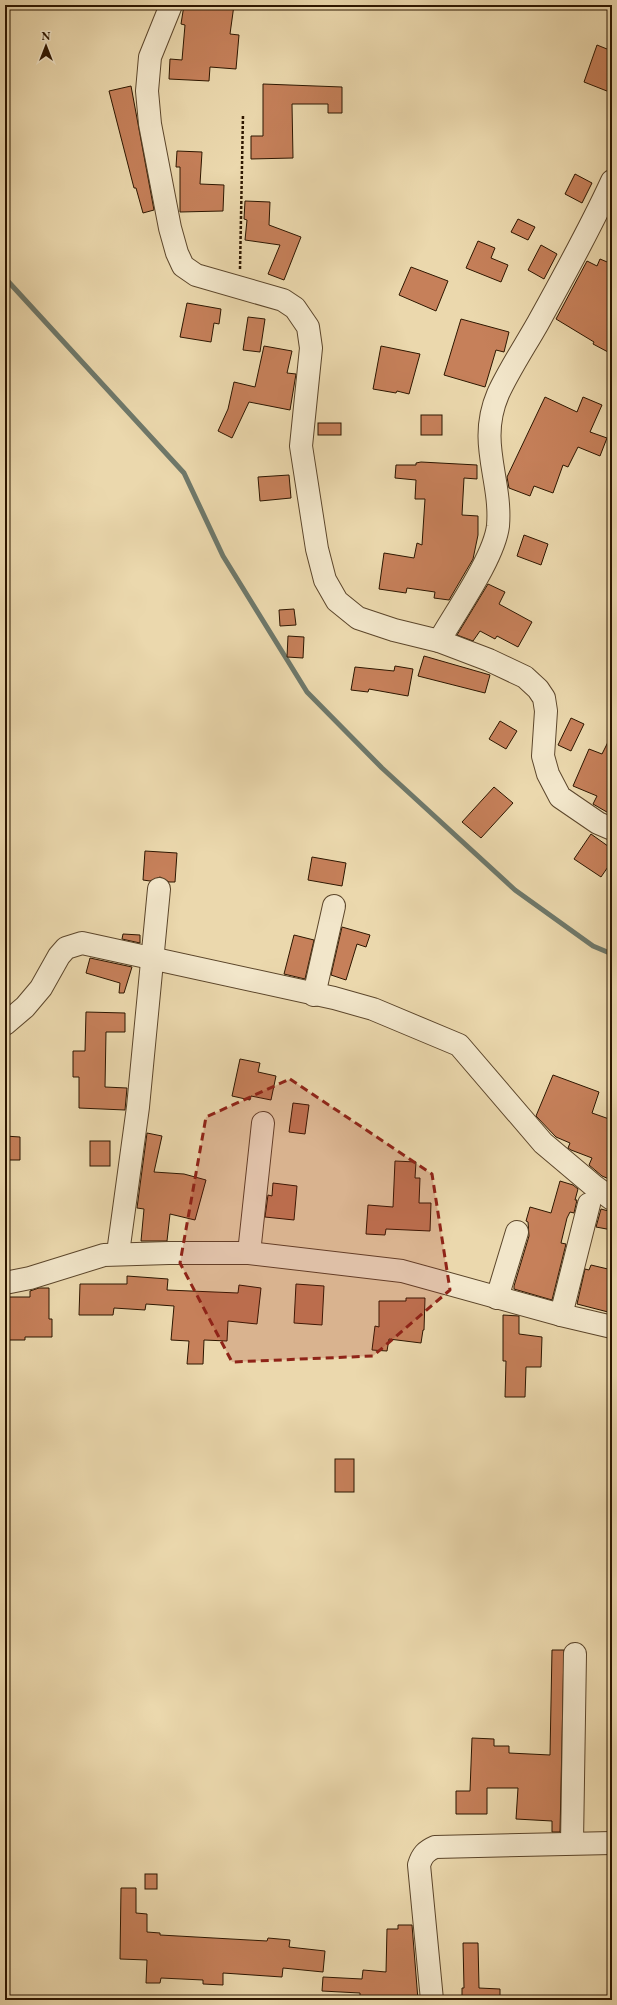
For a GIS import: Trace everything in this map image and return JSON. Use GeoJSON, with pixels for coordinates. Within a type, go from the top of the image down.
{"type":"FeatureCollection","features":[{"type":"Feature","properties":{"kind":"street"},"geometry":{"type":"LineString","coordinates":[[172,5],[150,57],[147,91],[150,124],[170,228],[177,253],[183,266],[196,275],[283,300],[295,308],[308,327],[311,348],[301,446],[317,549],[325,580],[337,601],[358,618],[394,630],[439,641],[489,660],[525,677],[538,689],[544,698],[546,711],[544,756],[548,774],[560,797],[598,823],[612,829]]}},
{"type":"Feature","properties":{"kind":"street"},"geometry":{"type":"LineString","coordinates":[[439,641],[492,549],[498,526],[498,507],[489,445],[491,419],[498,394],[553,297],[610,190]]}},
{"type":"Feature","properties":{"kind":"street"},"geometry":{"type":"LineString","coordinates":[[118,1253],[137,1120],[159,889]]}},
{"type":"Feature","properties":{"kind":"street"},"geometry":{"type":"LineString","coordinates":[[314,995],[334,906]]}},
{"type":"Feature","properties":{"kind":"street"},"geometry":{"type":"LineString","coordinates":[[5,1024],[25,1007],[41,988],[59,956],[66,948],[82,943],[314,995],[334,998],[373,1009],[459,1045],[543,1143],[594,1186],[612,1199]]}},
{"type":"Feature","properties":{"kind":"street"},"geometry":{"type":"LineString","coordinates":[[249,1253],[263,1123]]}},
{"type":"Feature","properties":{"kind":"street"},"geometry":{"type":"LineString","coordinates":[[562,1315],[589,1204]]}},
{"type":"Feature","properties":{"kind":"street"},"geometry":{"type":"LineString","coordinates":[[497,1298],[517,1232]]}},
{"type":"Feature","properties":{"kind":"street"},"geometry":{"type":"LineString","coordinates":[[5,1283],[30,1278],[104,1255],[118,1253],[249,1253],[402,1271],[497,1298],[612,1327]]}},
{"type":"Feature","properties":{"kind":"street"},"geometry":{"type":"LineString","coordinates":[[572,1843],[575,1654]]}},
{"type":"Feature","properties":{"kind":"street"},"geometry":{"type":"LineString","coordinates":[[432,2000],[419,1865],[421,1857],[427,1851],[435,1847],[612,1843]]}},
{"type":"Feature","properties":{"kind":"path"},"geometry":{"type":"LineString","coordinates":[[240,287],[243,114]]}},
{"type":"Feature","properties":{"kind":"highlighted area"},"geometry":{"type":"Polygon","coordinates":[[[290,1079],[432,1174],[450,1290],[373,1356],[232,1362],[180,1263],[206,1117],[290,1079]]]}},
{"type":"Feature","properties":{"kind":"building"},"geometry":{"type":"Polygon","coordinates":[[[184,5],[234,5],[230,34],[239,35],[236,69],[210,67],[209,81],[169,79],[170,59],[182,60],[185,25],[181,24],[184,5]]]}},
{"type":"Feature","properties":{"kind":"building"},"geometry":{"type":"Polygon","coordinates":[[[597,45],[612,51],[612,93],[584,82],[597,45]]]}},
{"type":"Feature","properties":{"kind":"building"},"geometry":{"type":"Polygon","coordinates":[[[263,84],[342,87],[342,113],[328,113],[328,104],[292,104],[293,158],[251,159],[251,136],[263,136],[263,84]]]}},
{"type":"Feature","properties":{"kind":"building"},"geometry":{"type":"Polygon","coordinates":[[[131,86],[154,210],[143,213],[136,188],[134,188],[109,91],[131,86]]]}},
{"type":"Feature","properties":{"kind":"building"},"geometry":{"type":"Polygon","coordinates":[[[177,151],[202,152],[200,184],[224,185],[223,211],[180,212],[180,167],[176,167],[177,151]]]}},
{"type":"Feature","properties":{"kind":"building"},"geometry":{"type":"Polygon","coordinates":[[[575,174],[592,183],[582,203],[565,194],[575,174]]]}},
{"type":"Feature","properties":{"kind":"building"},"geometry":{"type":"Polygon","coordinates":[[[245,201],[270,202],[269,225],[301,237],[284,280],[268,274],[280,245],[245,240],[247,220],[244,219],[245,201]]]}},
{"type":"Feature","properties":{"kind":"building"},"geometry":{"type":"Polygon","coordinates":[[[518,219],[535,227],[528,240],[511,232],[518,219]]]}},
{"type":"Feature","properties":{"kind":"building"},"geometry":{"type":"Polygon","coordinates":[[[478,241],[495,248],[491,258],[508,265],[501,282],[466,268],[478,241]]]}},
{"type":"Feature","properties":{"kind":"building"},"geometry":{"type":"Polygon","coordinates":[[[541,245],[557,254],[544,279],[528,270],[541,245]]]}},
{"type":"Feature","properties":{"kind":"building"},"geometry":{"type":"Polygon","coordinates":[[[600,259],[612,264],[612,345],[608,352],[593,344],[594,342],[556,319],[587,261],[597,266],[600,259]]]}},
{"type":"Feature","properties":{"kind":"building"},"geometry":{"type":"Polygon","coordinates":[[[411,267],[448,281],[436,311],[399,295],[411,267]]]}},
{"type":"Feature","properties":{"kind":"building"},"geometry":{"type":"Polygon","coordinates":[[[187,303],[221,309],[219,324],[214,323],[211,342],[180,337],[187,303]]]}},
{"type":"Feature","properties":{"kind":"building"},"geometry":{"type":"Polygon","coordinates":[[[248,317],[265,319],[260,352],[243,350],[248,317]]]}},
{"type":"Feature","properties":{"kind":"building"},"geometry":{"type":"Polygon","coordinates":[[[461,319],[509,332],[504,352],[496,350],[485,387],[444,375],[461,319]]]}},
{"type":"Feature","properties":{"kind":"building"},"geometry":{"type":"Polygon","coordinates":[[[264,346],[292,351],[287,373],[296,374],[290,410],[249,402],[232,438],[218,431],[228,409],[234,382],[255,387],[264,346]]]}},
{"type":"Feature","properties":{"kind":"building"},"geometry":{"type":"Polygon","coordinates":[[[381,346],[420,354],[409,394],[397,391],[396,393],[373,389],[381,346]]]}},
{"type":"Feature","properties":{"kind":"building"},"geometry":{"type":"Polygon","coordinates":[[[545,397],[577,412],[583,397],[602,405],[590,432],[607,438],[600,456],[578,447],[568,467],[563,465],[553,493],[534,486],[530,496],[509,488],[507,477],[545,397]]]}},
{"type":"Feature","properties":{"kind":"building"},"geometry":{"type":"Polygon","coordinates":[[[421,415],[442,415],[442,435],[421,435],[421,415]]]}},
{"type":"Feature","properties":{"kind":"building"},"geometry":{"type":"Polygon","coordinates":[[[318,423],[341,423],[341,435],[318,435],[318,423]]]}},
{"type":"Feature","properties":{"kind":"building"},"geometry":{"type":"Polygon","coordinates":[[[416,463],[477,465],[477,479],[464,478],[462,515],[478,516],[478,535],[473,559],[449,600],[434,598],[435,592],[407,588],[406,593],[379,589],[384,553],[414,558],[417,543],[422,545],[425,499],[415,499],[416,480],[395,478],[396,465],[416,465],[416,463]]]}},
{"type":"Feature","properties":{"kind":"building"},"geometry":{"type":"Polygon","coordinates":[[[289,475],[291,498],[260,501],[258,477],[289,475]]]}},
{"type":"Feature","properties":{"kind":"building"},"geometry":{"type":"Polygon","coordinates":[[[524,535],[548,544],[541,565],[517,556],[524,535]]]}},
{"type":"Feature","properties":{"kind":"building"},"geometry":{"type":"Polygon","coordinates":[[[488,584],[505,592],[499,604],[532,622],[518,647],[497,636],[495,639],[480,631],[473,641],[457,635],[488,584]]]}},
{"type":"Feature","properties":{"kind":"building"},"geometry":{"type":"Polygon","coordinates":[[[294,609],[296,625],[280,626],[279,610],[294,609]]]}},
{"type":"Feature","properties":{"kind":"building"},"geometry":{"type":"Polygon","coordinates":[[[288,636],[304,637],[303,658],[287,657],[288,636]]]}},
{"type":"Feature","properties":{"kind":"building"},"geometry":{"type":"Polygon","coordinates":[[[424,656],[490,675],[485,693],[418,676],[424,656]]]}},
{"type":"Feature","properties":{"kind":"building"},"geometry":{"type":"Polygon","coordinates":[[[395,666],[413,669],[408,696],[369,689],[368,692],[351,690],[355,667],[394,671],[395,666]]]}},
{"type":"Feature","properties":{"kind":"building"},"geometry":{"type":"Polygon","coordinates":[[[571,718],[584,724],[571,751],[558,745],[571,718]]]}},
{"type":"Feature","properties":{"kind":"building"},"geometry":{"type":"Polygon","coordinates":[[[500,721],[517,731],[506,749],[489,739],[500,721]]]}},
{"type":"Feature","properties":{"kind":"building"},"geometry":{"type":"Polygon","coordinates":[[[612,734],[612,815],[593,804],[597,796],[573,786],[589,749],[602,754],[612,734]]]}},
{"type":"Feature","properties":{"kind":"building"},"geometry":{"type":"Polygon","coordinates":[[[494,787],[513,803],[481,838],[462,822],[494,787]]]}},
{"type":"Feature","properties":{"kind":"building"},"geometry":{"type":"Polygon","coordinates":[[[591,834],[612,849],[612,861],[601,877],[574,859],[591,834]]]}},
{"type":"Feature","properties":{"kind":"building"},"geometry":{"type":"Polygon","coordinates":[[[145,851],[177,853],[175,882],[169,882],[160,877],[150,881],[143,880],[145,851]]]}},
{"type":"Feature","properties":{"kind":"building"},"geometry":{"type":"Polygon","coordinates":[[[312,857],[346,863],[342,886],[308,880],[312,857]]]}},
{"type":"Feature","properties":{"kind":"building"},"geometry":{"type":"Polygon","coordinates":[[[342,927],[370,935],[366,947],[357,944],[346,980],[331,975],[342,927]]]}},
{"type":"Feature","properties":{"kind":"building"},"geometry":{"type":"Polygon","coordinates":[[[123,934],[140,935],[140,943],[122,939],[123,934]]]}},
{"type":"Feature","properties":{"kind":"building"},"geometry":{"type":"Polygon","coordinates":[[[294,935],[314,940],[305,979],[284,974],[294,935]]]}},
{"type":"Feature","properties":{"kind":"building"},"geometry":{"type":"Polygon","coordinates":[[[90,958],[132,967],[124,993],[119,993],[120,983],[86,973],[90,958]]]}},
{"type":"Feature","properties":{"kind":"building"},"geometry":{"type":"Polygon","coordinates":[[[86,1012],[125,1013],[125,1032],[106,1032],[105,1087],[127,1088],[125,1110],[79,1108],[79,1077],[73,1077],[73,1051],[85,1051],[86,1012]]]}},
{"type":"Feature","properties":{"kind":"building"},"geometry":{"type":"Polygon","coordinates":[[[240,1059],[260,1063],[258,1072],[276,1076],[271,1100],[251,1096],[250,1100],[232,1096],[240,1059]]]}},
{"type":"Feature","properties":{"kind":"building"},"geometry":{"type":"Polygon","coordinates":[[[553,1075],[599,1092],[592,1113],[612,1120],[612,1171],[609,1179],[602,1176],[589,1165],[592,1158],[568,1148],[570,1143],[556,1137],[536,1116],[553,1075]]]}},
{"type":"Feature","properties":{"kind":"building"},"geometry":{"type":"Polygon","coordinates":[[[293,1103],[309,1105],[305,1134],[289,1132],[293,1103]]]}},
{"type":"Feature","properties":{"kind":"building"},"geometry":{"type":"Polygon","coordinates":[[[147,1133],[162,1136],[154,1172],[184,1174],[206,1180],[195,1220],[170,1214],[167,1241],[141,1241],[144,1209],[137,1208],[147,1133]]]}},
{"type":"Feature","properties":{"kind":"building"},"geometry":{"type":"Polygon","coordinates":[[[5,1136],[20,1137],[20,1160],[5,1160],[5,1136]]]}},
{"type":"Feature","properties":{"kind":"building"},"geometry":{"type":"Polygon","coordinates":[[[90,1141],[110,1141],[110,1166],[90,1166],[90,1141]]]}},
{"type":"Feature","properties":{"kind":"building"},"geometry":{"type":"Polygon","coordinates":[[[395,1161],[416,1162],[415,1178],[420,1178],[419,1203],[431,1203],[430,1231],[386,1229],[385,1235],[366,1234],[368,1205],[393,1207],[395,1161]]]}},
{"type":"Feature","properties":{"kind":"building"},"geometry":{"type":"Polygon","coordinates":[[[560,1181],[573,1185],[578,1189],[574,1213],[570,1212],[567,1218],[561,1243],[566,1244],[552,1300],[514,1289],[514,1286],[529,1236],[528,1222],[526,1221],[530,1207],[551,1213],[560,1181]]]}},
{"type":"Feature","properties":{"kind":"building"},"geometry":{"type":"Polygon","coordinates":[[[273,1183],[297,1186],[294,1220],[265,1217],[268,1195],[272,1196],[273,1183]]]}},
{"type":"Feature","properties":{"kind":"building"},"geometry":{"type":"Polygon","coordinates":[[[601,1209],[612,1212],[612,1230],[596,1227],[601,1209]]]}},
{"type":"Feature","properties":{"kind":"building"},"geometry":{"type":"Polygon","coordinates":[[[591,1265],[612,1270],[612,1313],[577,1304],[585,1269],[589,1270],[591,1265]]]}},
{"type":"Feature","properties":{"kind":"building"},"geometry":{"type":"Polygon","coordinates":[[[127,1276],[168,1279],[167,1290],[238,1293],[239,1285],[261,1288],[257,1324],[228,1321],[227,1341],[204,1340],[203,1364],[187,1364],[189,1341],[171,1340],[174,1306],[146,1304],[145,1310],[114,1308],[113,1315],[79,1315],[80,1284],[127,1284],[127,1276]]]}},
{"type":"Feature","properties":{"kind":"building"},"geometry":{"type":"Polygon","coordinates":[[[296,1284],[324,1286],[322,1325],[294,1323],[296,1284]]]}},
{"type":"Feature","properties":{"kind":"building"},"geometry":{"type":"Polygon","coordinates":[[[39,1288],[49,1288],[49,1319],[52,1319],[52,1337],[25,1337],[25,1340],[5,1340],[5,1297],[30,1297],[30,1291],[39,1288]]]}},
{"type":"Feature","properties":{"kind":"building"},"geometry":{"type":"Polygon","coordinates":[[[406,1298],[425,1298],[424,1330],[421,1343],[389,1339],[387,1351],[372,1350],[375,1326],[379,1327],[379,1301],[406,1301],[406,1298]]]}},
{"type":"Feature","properties":{"kind":"building"},"geometry":{"type":"Polygon","coordinates":[[[503,1315],[519,1316],[519,1334],[542,1337],[541,1367],[526,1367],[525,1397],[505,1397],[506,1361],[503,1361],[503,1315]]]}},
{"type":"Feature","properties":{"kind":"building"},"geometry":{"type":"Polygon","coordinates":[[[335,1459],[354,1459],[354,1492],[335,1492],[335,1459]]]}},
{"type":"Feature","properties":{"kind":"building"},"geometry":{"type":"Polygon","coordinates":[[[552,1650],[564,1650],[560,1832],[552,1832],[552,1821],[516,1819],[518,1788],[487,1788],[487,1814],[456,1814],[456,1791],[470,1791],[472,1738],[494,1739],[494,1746],[509,1746],[509,1753],[550,1755],[552,1650]]]}},
{"type":"Feature","properties":{"kind":"building"},"geometry":{"type":"Polygon","coordinates":[[[145,1874],[157,1874],[157,1889],[145,1889],[145,1874]]]}},
{"type":"Feature","properties":{"kind":"building"},"geometry":{"type":"Polygon","coordinates":[[[121,1888],[136,1888],[136,1913],[147,1914],[147,1932],[160,1933],[160,1935],[267,1941],[268,1938],[290,1940],[289,1947],[325,1951],[323,1972],[283,1968],[282,1977],[223,1973],[223,1985],[203,1984],[203,1980],[161,1978],[160,1983],[146,1983],[147,1960],[120,1959],[121,1888]]]}},
{"type":"Feature","properties":{"kind":"building"},"geometry":{"type":"Polygon","coordinates":[[[398,1925],[412,1925],[418,2000],[360,2000],[360,1993],[322,1991],[323,1977],[362,1979],[363,1970],[386,1972],[387,1929],[398,1929],[398,1925]]]}},
{"type":"Feature","properties":{"kind":"building"},"geometry":{"type":"Polygon","coordinates":[[[463,1943],[478,1943],[479,1988],[500,1989],[500,2000],[462,2000],[462,1988],[464,1988],[463,1943]]]}},
{"type":"Feature","properties":{"kind":"waterway"},"geometry":{"type":"LineString","coordinates":[[5,278],[184,473],[223,556],[307,692],[382,768],[515,890],[593,946],[612,954]]}}]}
